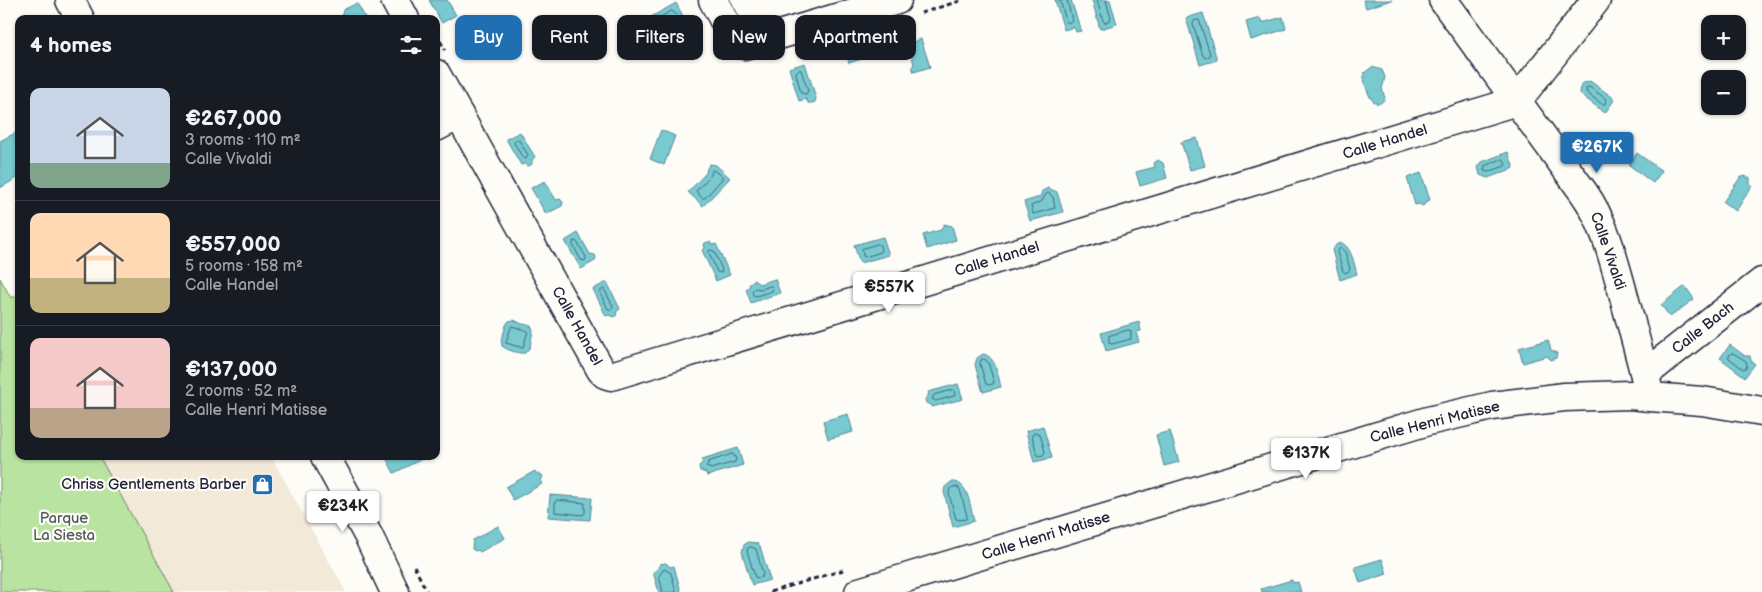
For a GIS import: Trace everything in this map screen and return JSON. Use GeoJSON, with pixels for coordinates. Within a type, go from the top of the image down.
{"type":"FeatureCollection","features":[{"type":"Feature","properties":{"kind":"street"},"geometry":{"type":"LineString","coordinates":[[70,0],[78,15]]}},
{"type":"Feature","properties":{"kind":"street"},"geometry":{"type":"LineString","coordinates":[[395,0],[403,15]]}},
{"type":"Feature","properties":{"kind":"street"},"geometry":{"type":"LineString","coordinates":[[713,0],[734,39],[739,44],[745,45],[897,0]]}},
{"type":"Feature","properties":{"kind":"street","name":"Calle Vivaldi"},"geometry":{"type":"LineString","coordinates":[[1443,0],[1584,193],[1599,217],[1609,244],[1648,386]]}},
{"type":"Feature","properties":{"kind":"street"},"geometry":{"type":"LineString","coordinates":[[1517,101],[1596,0]]}},
{"type":"Feature","properties":{"kind":"street","name":"Calle Handel"},"geometry":{"type":"LineString","coordinates":[[443,65],[448,121],[601,370],[611,376],[1517,101]]}},
{"type":"Feature","properties":{"kind":"street","name":"Calle Bach"},"geometry":{"type":"LineString","coordinates":[[1648,386],[1762,282]]}},
{"type":"Feature","properties":{"kind":"street","name":"Calle Henri Matisse"},"geometry":{"type":"LineString","coordinates":[[852,581],[1428,421],[1492,406],[1564,397],[1630,395],[1648,386],[1702,401],[1762,411]]}},
{"type":"Feature","properties":{"kind":"street"},"geometry":{"type":"LineString","coordinates":[[327,460],[369,537],[395,592]]}},
{"type":"Feature","properties":{"kind":"path"},"geometry":{"type":"LineString","coordinates":[[440,51],[443,65]]}},
{"type":"Feature","properties":{"kind":"path"},"geometry":{"type":"LineString","coordinates":[[770,592],[852,581]]}},
{"type":"Feature","properties":{"kind":"shaded area"},"geometry":{"type":"Polygon","coordinates":[[[101,460],[273,460],[346,592],[174,592],[101,460]]]}},
{"type":"Feature","properties":{"kind":"green space","name":"Parque La Siesta"},"geometry":{"type":"Polygon","coordinates":[[[0,278],[11,298],[15,296],[15,460],[101,460],[174,592],[0,592],[0,278]]]}},
{"type":"Feature","properties":{"kind":"water"},"geometry":{"type":"Polygon","coordinates":[[[429,0],[447,0],[456,15],[442,23],[440,15],[437,15],[429,0]]]}},
{"type":"Feature","properties":{"kind":"water"},"geometry":{"type":"Polygon","coordinates":[[[1055,0],[1071,0],[1081,31],[1076,32],[1074,27],[1064,30],[1055,0]]]}},
{"type":"Feature","properties":{"kind":"water"},"geometry":{"type":"Polygon","coordinates":[[[1092,0],[1110,0],[1117,24],[1100,29],[1092,0]]]}},
{"type":"Feature","properties":{"kind":"water"},"geometry":{"type":"Polygon","coordinates":[[[1363,0],[1392,0],[1366,8],[1363,0]]]}},
{"type":"Feature","properties":{"kind":"water"},"geometry":{"type":"Polygon","coordinates":[[[357,3],[364,15],[342,15],[343,10],[357,3]]]}},
{"type":"Feature","properties":{"kind":"water"},"geometry":{"type":"Polygon","coordinates":[[[676,3],[682,15],[655,15],[676,3]]]}},
{"type":"Feature","properties":{"kind":"water"},"geometry":{"type":"Polygon","coordinates":[[[1203,13],[1217,60],[1200,65],[1186,18],[1203,13]]]}},
{"type":"Feature","properties":{"kind":"water"},"geometry":{"type":"Polygon","coordinates":[[[1283,17],[1286,29],[1251,40],[1246,22],[1260,18],[1262,23],[1283,17]]]}},
{"type":"Feature","properties":{"kind":"water"},"geometry":{"type":"Polygon","coordinates":[[[921,39],[930,67],[914,72],[912,67],[914,64],[913,60],[916,60],[916,41],[921,39]]]}},
{"type":"Feature","properties":{"kind":"water"},"geometry":{"type":"Polygon","coordinates":[[[848,60],[859,60],[849,63],[848,60]]]}},
{"type":"Feature","properties":{"kind":"water"},"geometry":{"type":"Polygon","coordinates":[[[805,63],[816,98],[815,102],[812,103],[808,103],[806,99],[799,101],[789,68],[805,63]]]}},
{"type":"Feature","properties":{"kind":"water"},"geometry":{"type":"Polygon","coordinates":[[[1372,67],[1382,70],[1385,77],[1382,89],[1385,98],[1381,103],[1373,101],[1365,83],[1364,73],[1372,67]]]}},
{"type":"Feature","properties":{"kind":"water"},"geometry":{"type":"Polygon","coordinates":[[[1590,81],[1615,99],[1605,113],[1580,94],[1581,84],[1590,81]]]}},
{"type":"Feature","properties":{"kind":"water"},"geometry":{"type":"Polygon","coordinates":[[[661,130],[675,136],[664,165],[650,159],[661,130]]]}},
{"type":"Feature","properties":{"kind":"water"},"geometry":{"type":"Polygon","coordinates":[[[520,132],[535,157],[529,166],[521,165],[506,139],[520,132]]]}},
{"type":"Feature","properties":{"kind":"water"},"geometry":{"type":"Polygon","coordinates":[[[15,133],[15,179],[0,188],[0,141],[15,133]]]}},
{"type":"Feature","properties":{"kind":"water"},"geometry":{"type":"Polygon","coordinates":[[[1197,138],[1205,166],[1190,170],[1181,142],[1197,138]]]}},
{"type":"Feature","properties":{"kind":"water"},"geometry":{"type":"Polygon","coordinates":[[[1508,152],[1514,168],[1488,178],[1480,175],[1478,167],[1482,162],[1508,152]]]}},
{"type":"Feature","properties":{"kind":"water"},"geometry":{"type":"Polygon","coordinates":[[[1637,153],[1662,171],[1653,183],[1629,165],[1637,153]]]}},
{"type":"Feature","properties":{"kind":"water"},"geometry":{"type":"Polygon","coordinates":[[[1158,160],[1163,163],[1167,178],[1140,186],[1136,172],[1155,167],[1154,163],[1158,160]]]}},
{"type":"Feature","properties":{"kind":"water"},"geometry":{"type":"Polygon","coordinates":[[[710,164],[716,165],[730,178],[703,206],[688,192],[706,173],[710,164]]]}},
{"type":"Feature","properties":{"kind":"water"},"geometry":{"type":"Polygon","coordinates":[[[1421,173],[1430,200],[1423,206],[1415,205],[1407,178],[1421,173]]]}},
{"type":"Feature","properties":{"kind":"water"},"geometry":{"type":"Polygon","coordinates":[[[1744,176],[1750,178],[1750,185],[1752,186],[1736,211],[1723,202],[1740,178],[1744,176]]]}},
{"type":"Feature","properties":{"kind":"water"},"geometry":{"type":"Polygon","coordinates":[[[545,181],[556,200],[560,199],[563,202],[562,206],[546,214],[531,188],[545,181]]]}},
{"type":"Feature","properties":{"kind":"water"},"geometry":{"type":"Polygon","coordinates":[[[1048,188],[1057,192],[1063,212],[1030,221],[1024,202],[1040,197],[1042,191],[1048,188]]]}},
{"type":"Feature","properties":{"kind":"water"},"geometry":{"type":"Polygon","coordinates":[[[944,224],[952,226],[956,240],[927,249],[923,235],[941,230],[944,224]]]}},
{"type":"Feature","properties":{"kind":"water"},"geometry":{"type":"Polygon","coordinates":[[[578,233],[590,254],[595,255],[596,258],[595,261],[581,269],[565,241],[578,233]]]}},
{"type":"Feature","properties":{"kind":"water"},"geometry":{"type":"Polygon","coordinates":[[[883,237],[889,255],[860,263],[854,245],[883,237]]]}},
{"type":"Feature","properties":{"kind":"water"},"geometry":{"type":"Polygon","coordinates":[[[707,242],[710,242],[712,245],[716,244],[730,275],[716,281],[702,250],[707,242]]]}},
{"type":"Feature","properties":{"kind":"water"},"geometry":{"type":"Polygon","coordinates":[[[1342,243],[1350,252],[1357,274],[1340,280],[1332,250],[1337,244],[1342,243]]]}},
{"type":"Feature","properties":{"kind":"water"},"geometry":{"type":"Polygon","coordinates":[[[775,279],[780,293],[751,303],[746,289],[750,283],[754,280],[759,284],[775,279]]]}},
{"type":"Feature","properties":{"kind":"water"},"geometry":{"type":"Polygon","coordinates":[[[607,282],[620,309],[617,311],[616,316],[613,317],[606,316],[593,289],[607,282]]]}},
{"type":"Feature","properties":{"kind":"water"},"geometry":{"type":"Polygon","coordinates":[[[1685,286],[1694,299],[1670,317],[1661,305],[1685,286]]]}},
{"type":"Feature","properties":{"kind":"water"},"geometry":{"type":"Polygon","coordinates":[[[514,320],[530,325],[533,330],[530,347],[525,353],[513,351],[502,346],[501,339],[506,325],[509,321],[514,320]]]}},
{"type":"Feature","properties":{"kind":"water"},"geometry":{"type":"Polygon","coordinates":[[[1139,322],[1141,331],[1136,332],[1139,342],[1106,351],[1101,333],[1139,322]]]}},
{"type":"Feature","properties":{"kind":"water"},"geometry":{"type":"Polygon","coordinates":[[[1548,340],[1551,350],[1557,353],[1556,358],[1551,360],[1547,356],[1523,363],[1519,348],[1548,340]]]}},
{"type":"Feature","properties":{"kind":"water"},"geometry":{"type":"Polygon","coordinates":[[[1730,345],[1745,356],[1750,356],[1751,361],[1755,364],[1745,377],[1720,358],[1730,345]]]}},
{"type":"Feature","properties":{"kind":"water"},"geometry":{"type":"Polygon","coordinates":[[[983,354],[994,362],[1001,387],[983,392],[975,365],[977,358],[983,354]]]}},
{"type":"Feature","properties":{"kind":"water"},"geometry":{"type":"Polygon","coordinates":[[[958,384],[963,399],[932,407],[932,405],[926,403],[925,399],[929,394],[928,392],[958,384]]]}},
{"type":"Feature","properties":{"kind":"water"},"geometry":{"type":"Polygon","coordinates":[[[848,414],[853,432],[828,439],[823,421],[848,414]]]}},
{"type":"Feature","properties":{"kind":"water"},"geometry":{"type":"Polygon","coordinates":[[[1043,426],[1052,458],[1034,462],[1026,431],[1043,426]]]}},
{"type":"Feature","properties":{"kind":"water"},"geometry":{"type":"Polygon","coordinates":[[[1170,431],[1179,462],[1164,466],[1156,435],[1170,431]]]}},
{"type":"Feature","properties":{"kind":"water"},"geometry":{"type":"Polygon","coordinates":[[[738,448],[743,465],[707,476],[706,473],[700,471],[699,466],[703,462],[702,459],[738,448]]]}},
{"type":"Feature","properties":{"kind":"water"},"geometry":{"type":"Polygon","coordinates":[[[387,460],[420,460],[394,473],[387,460]]]}},
{"type":"Feature","properties":{"kind":"water"},"geometry":{"type":"Polygon","coordinates":[[[535,471],[543,476],[542,484],[513,500],[506,487],[535,471]]]}},
{"type":"Feature","properties":{"kind":"water"},"geometry":{"type":"Polygon","coordinates":[[[951,482],[962,485],[965,490],[974,521],[953,527],[944,492],[945,487],[951,482]]]}},
{"type":"Feature","properties":{"kind":"water"},"geometry":{"type":"Polygon","coordinates":[[[550,495],[592,498],[590,520],[548,517],[550,495]]]}},
{"type":"Feature","properties":{"kind":"water"},"geometry":{"type":"Polygon","coordinates":[[[498,526],[505,538],[480,552],[472,549],[473,540],[498,526]]]}},
{"type":"Feature","properties":{"kind":"water"},"geometry":{"type":"Polygon","coordinates":[[[748,542],[757,543],[760,546],[770,580],[752,585],[742,552],[744,545],[748,542]]]}},
{"type":"Feature","properties":{"kind":"water"},"geometry":{"type":"Polygon","coordinates":[[[1382,559],[1387,574],[1360,583],[1355,567],[1382,559]]]}},
{"type":"Feature","properties":{"kind":"water"},"geometry":{"type":"Polygon","coordinates":[[[666,563],[670,567],[674,566],[681,592],[659,592],[653,572],[656,571],[660,564],[666,563]]]}},
{"type":"Feature","properties":{"kind":"water"},"geometry":{"type":"Polygon","coordinates":[[[1292,580],[1293,583],[1298,582],[1301,592],[1262,592],[1261,589],[1292,580]]]}},
{"type":"Feature","properties":{"kind":"place","name":"Chriss Gentlements Barber"},"geometry":{"type":"Point","coordinates":[262,484]}}]}
